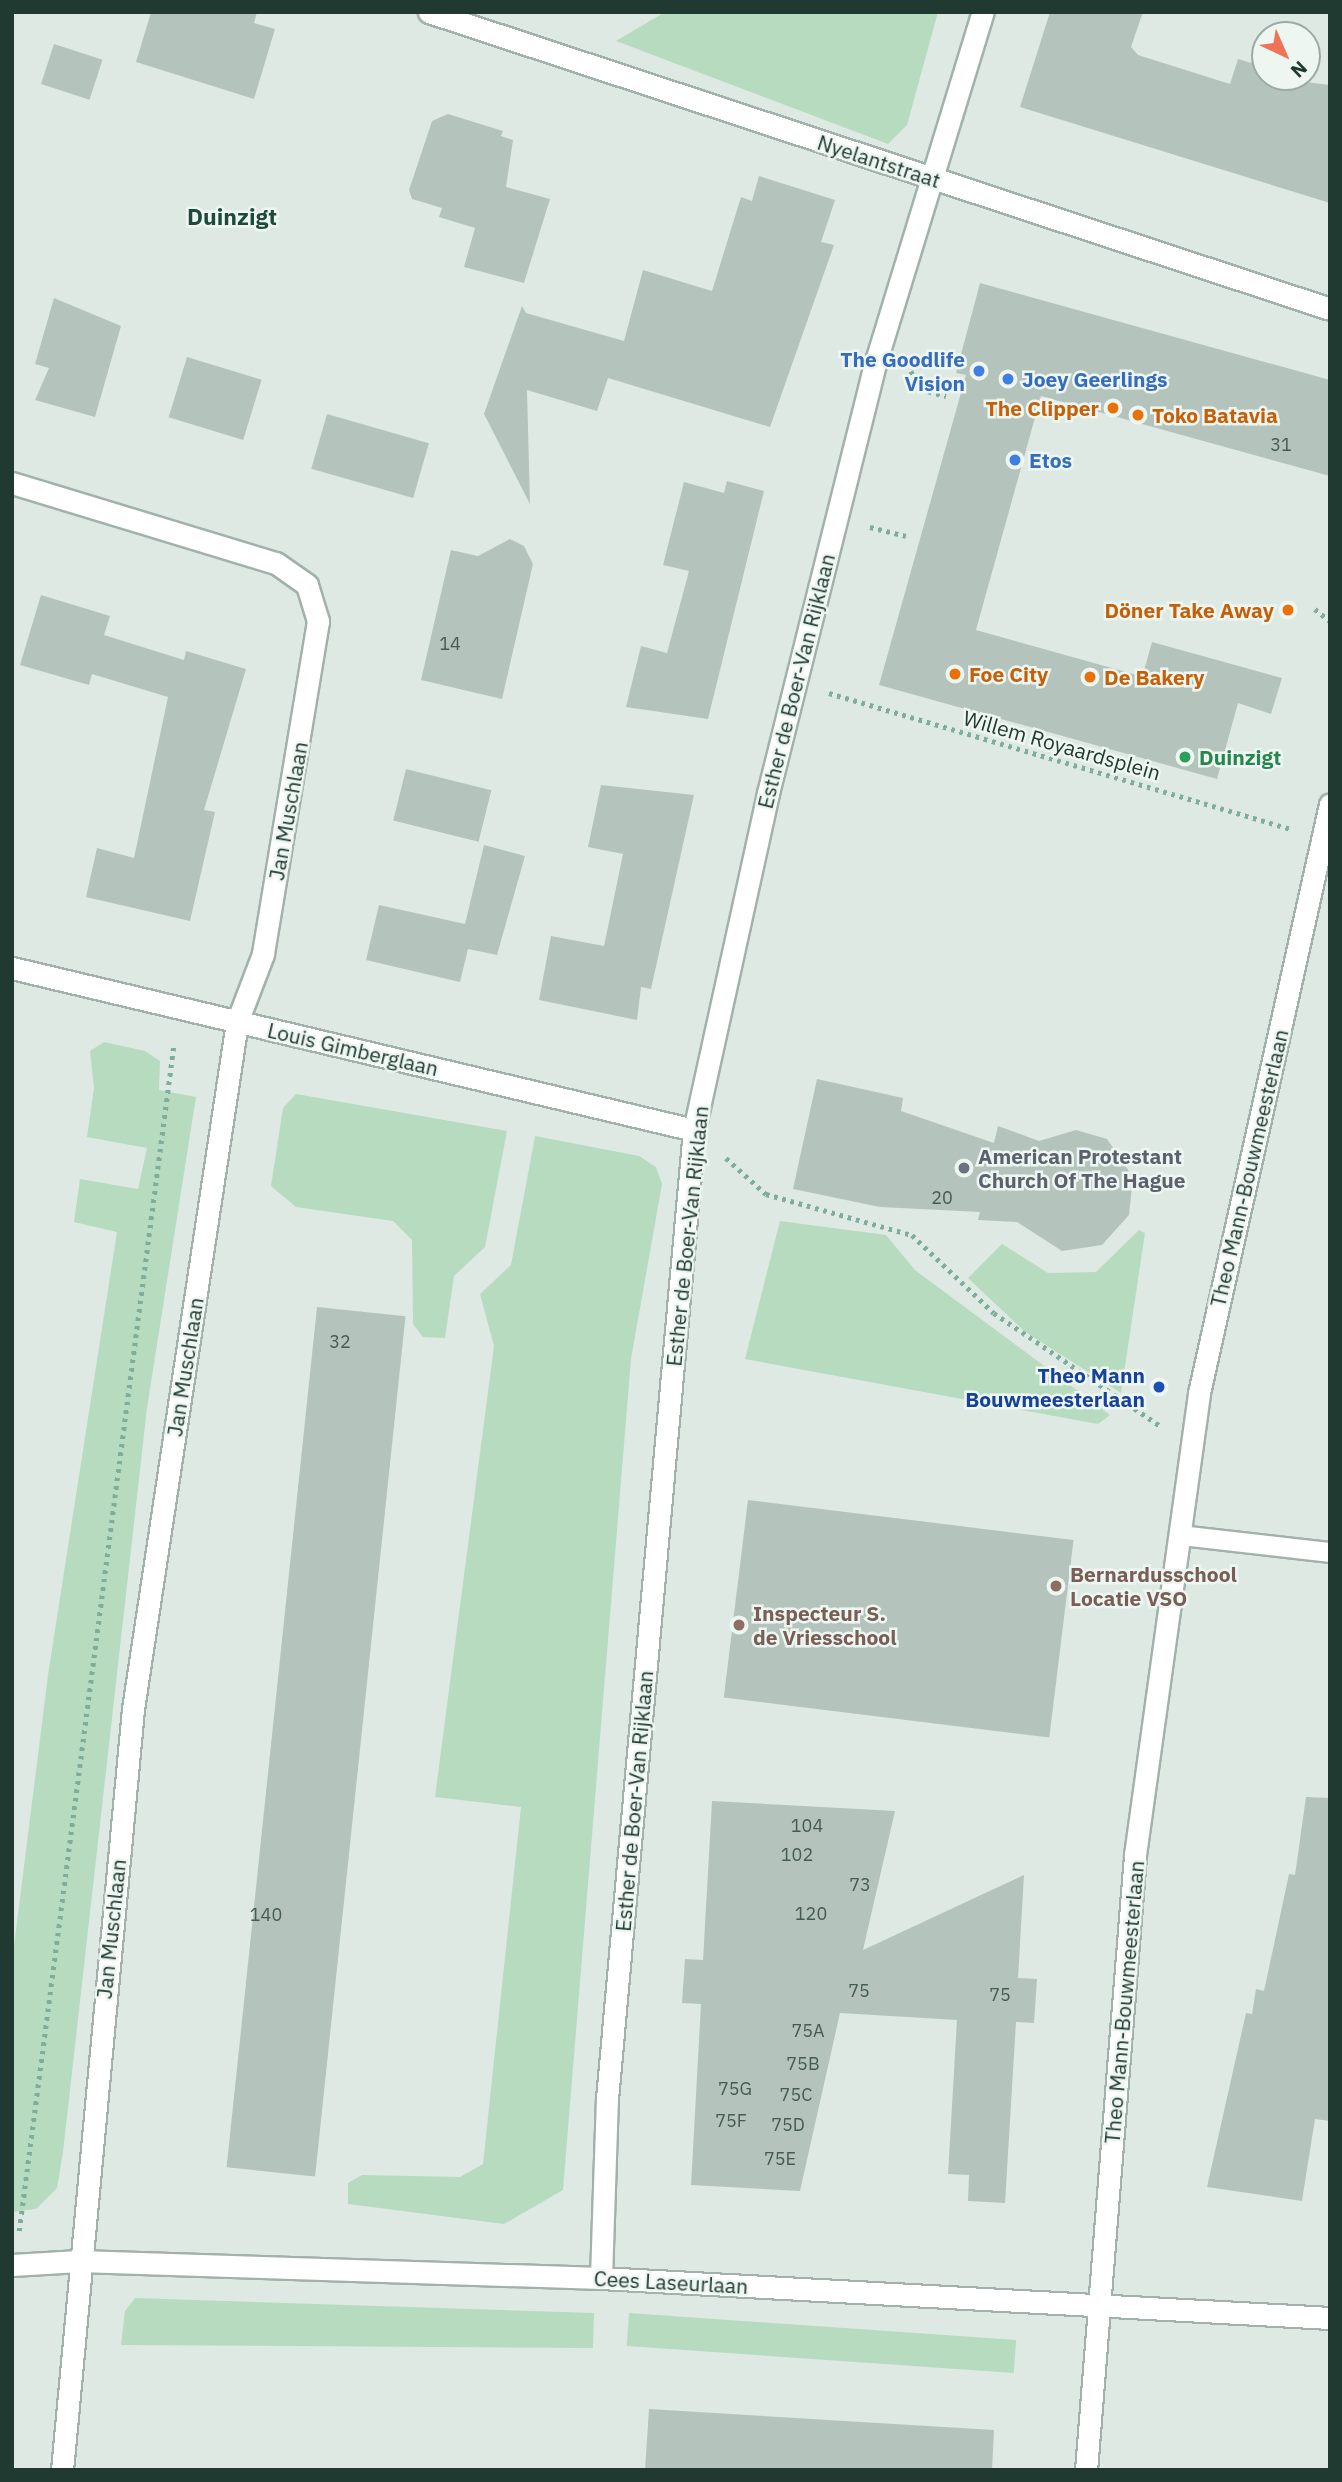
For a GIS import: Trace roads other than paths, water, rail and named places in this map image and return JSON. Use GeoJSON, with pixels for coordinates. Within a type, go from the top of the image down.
{"type":"FeatureCollection","features":[{"type":"Feature","properties":{"kind":"street","name":"Nyelantstraat"},"geometry":{"type":"LineString","coordinates":[[429,12],[1330,309]]}},
{"type":"Feature","properties":{"kind":"street","name":"Esther de Boer-Van Rijklaan"},"geometry":{"type":"LineString","coordinates":[[601,2278],[607,2099],[694,1130],[794,682],[876,362],[983,12]]}},
{"type":"Feature","properties":{"kind":"street","name":"Jan Muschlaan"},"geometry":{"type":"LineString","coordinates":[[12,484],[276,563],[307,585],[318,621],[312,671],[263,954],[237,1022],[133,1709],[79,2261],[62,2470]]}},
{"type":"Feature","properties":{"kind":"street","name":"Theo Mann-Bouwmeesterlaan"},"geometry":{"type":"LineString","coordinates":[[1086,2470],[1135,1855],[1191,1445],[1330,804]]}},
{"type":"Feature","properties":{"kind":"street","name":"Louis Gimberglaan"},"geometry":{"type":"LineString","coordinates":[[12,968],[694,1130]]}},
{"type":"Feature","properties":{"kind":"street","name":"Cees Laseurlaan"},"geometry":{"type":"LineString","coordinates":[[13,2265],[79,2261],[601,2278],[1330,2318]]}},
{"type":"Feature","properties":{"kind":"lane"},"geometry":{"type":"LineString","coordinates":[[1180,1535],[1330,1552]]}},
{"type":"Feature","properties":{"kind":"place","name":"The Goodlife Vision"},"geometry":{"type":"Point","coordinates":[979,371]}},
{"type":"Feature","properties":{"kind":"place","name":"Joey Geerlings"},"geometry":{"type":"Point","coordinates":[1008,379]}},
{"type":"Feature","properties":{"kind":"place","name":"The Clipper"},"geometry":{"type":"Point","coordinates":[1113,408]}},
{"type":"Feature","properties":{"kind":"place","name":"Toko Batavia"},"geometry":{"type":"Point","coordinates":[1138,415]}},
{"type":"Feature","properties":{"kind":"place","name":"Etos"},"geometry":{"type":"Point","coordinates":[1015,460]}},
{"type":"Feature","properties":{"kind":"place","name":"Döner Take Away"},"geometry":{"type":"Point","coordinates":[1288,610]}},
{"type":"Feature","properties":{"kind":"place","name":"Foe City"},"geometry":{"type":"Point","coordinates":[955,674]}},
{"type":"Feature","properties":{"kind":"place","name":"De Bakery"},"geometry":{"type":"Point","coordinates":[1090,677]}},
{"type":"Feature","properties":{"kind":"place","name":"Duinzigt"},"geometry":{"type":"Point","coordinates":[1185,757]}},
{"type":"Feature","properties":{"kind":"place","name":"American Protestant Church Of The Hague"},"geometry":{"type":"Point","coordinates":[964,1168]}},
{"type":"Feature","properties":{"kind":"place","name":"Theo Mann Bouwmeesterlaan"},"geometry":{"type":"Point","coordinates":[1159,1387]}},
{"type":"Feature","properties":{"kind":"place","name":"Bernardusschool Locatie VSO"},"geometry":{"type":"Point","coordinates":[1056,1586]}},
{"type":"Feature","properties":{"kind":"place","name":"Inspecteur S. de Vriesschool"},"geometry":{"type":"Point","coordinates":[739,1625]}},
{"type":"Feature","properties":{"kind":"district","name":"Duinzigt"},"geometry":{"type":"Point","coordinates":[232,216]}}]}
